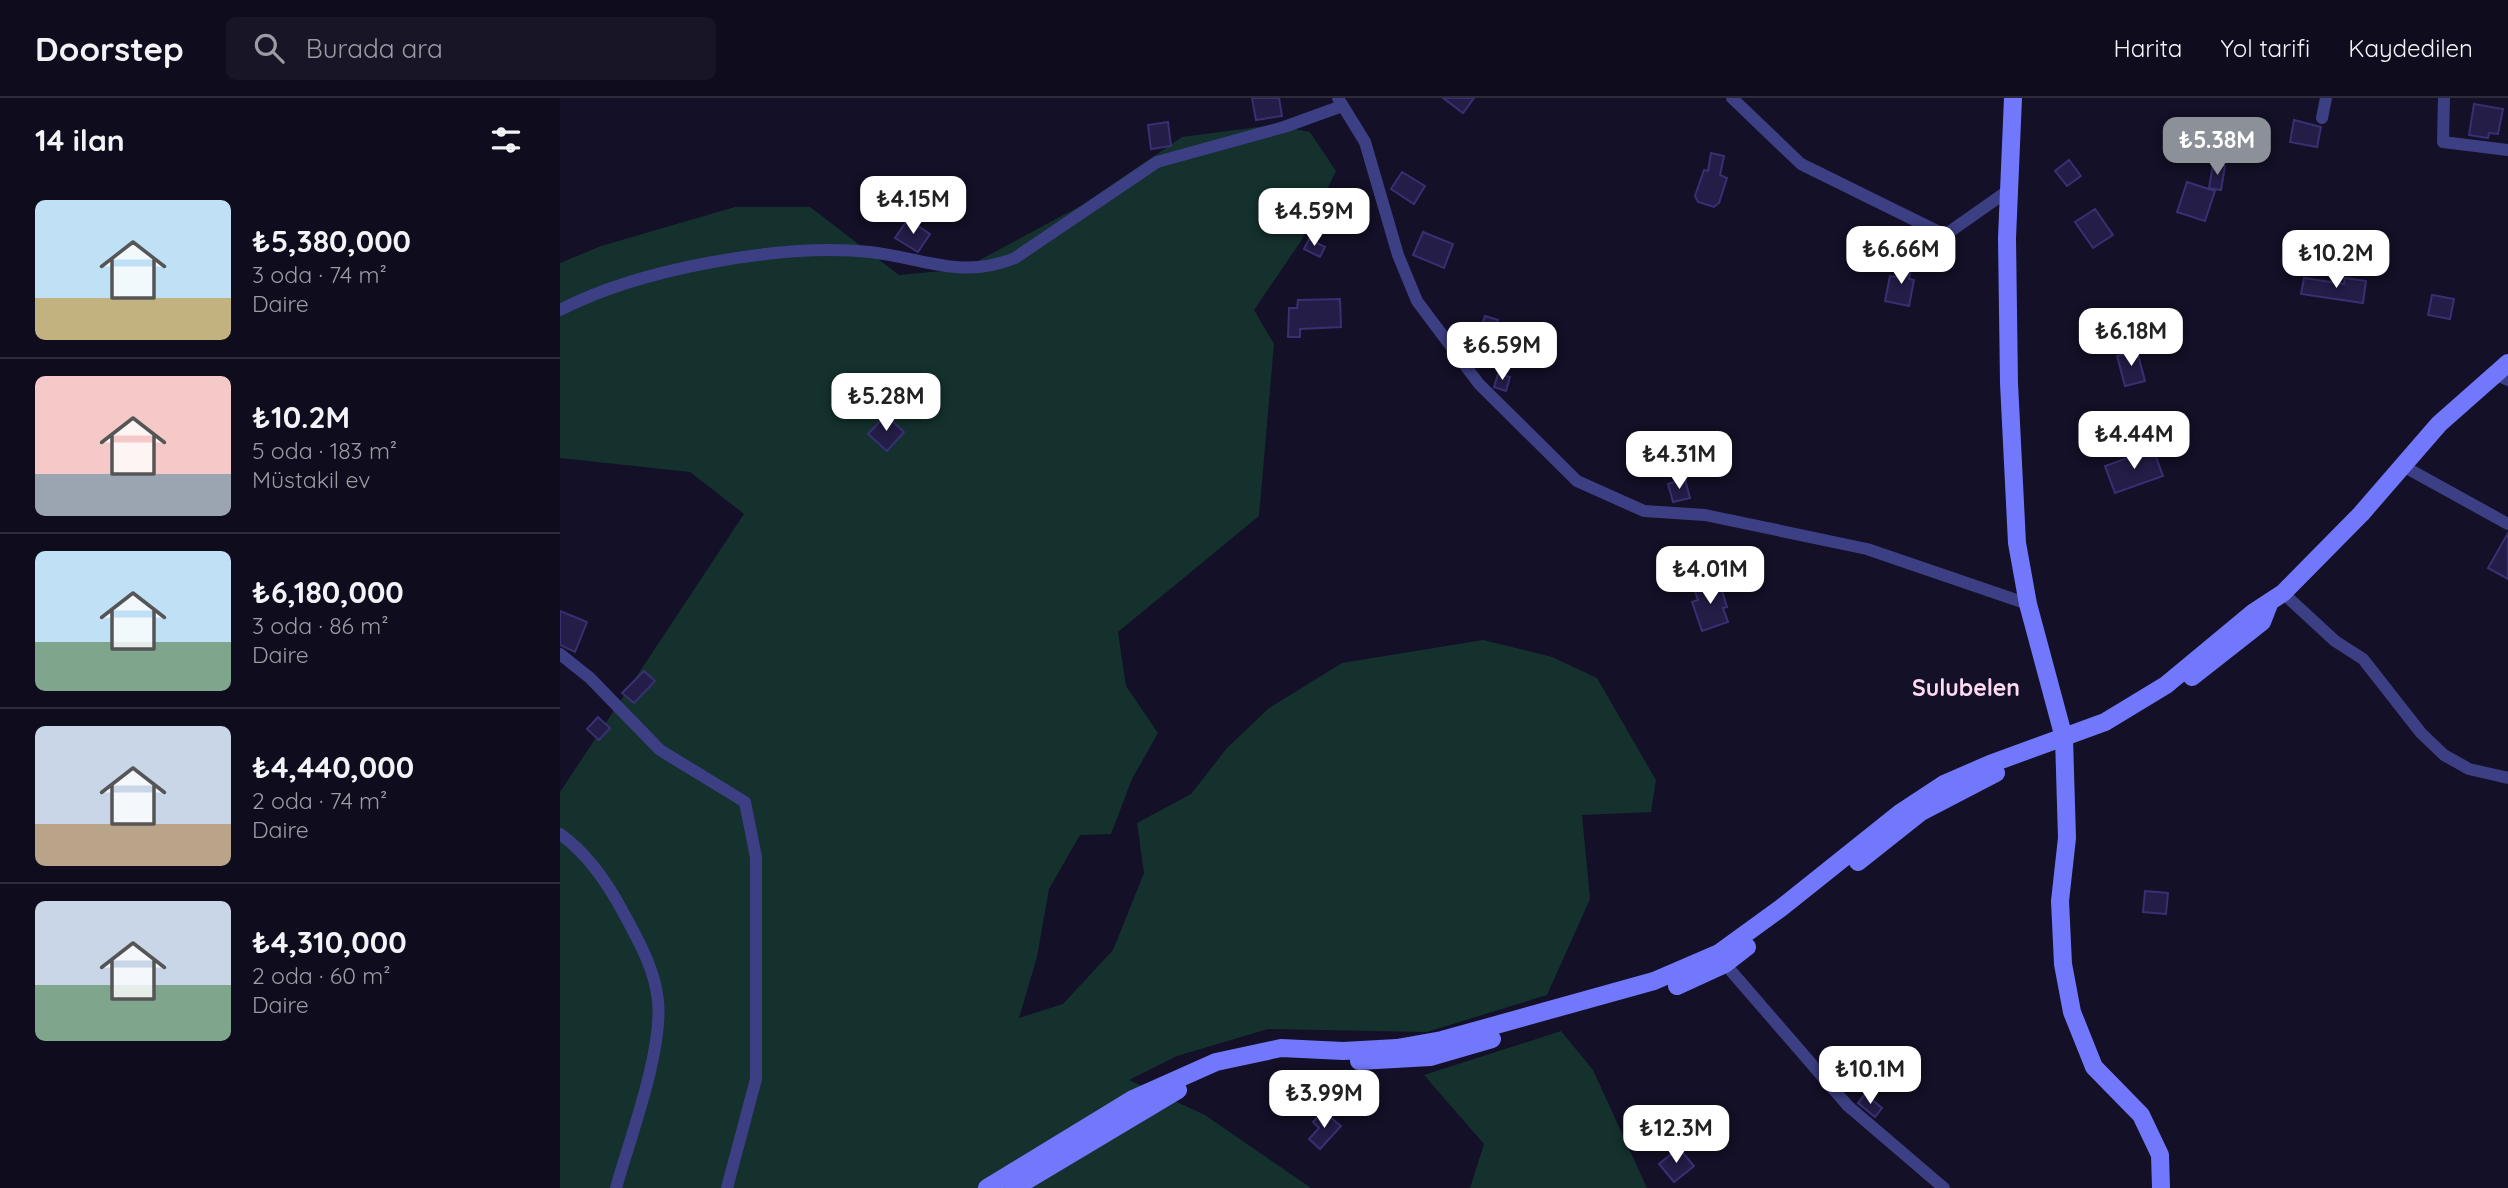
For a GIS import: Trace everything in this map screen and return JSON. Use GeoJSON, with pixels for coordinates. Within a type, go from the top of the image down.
{"type":"FeatureCollection","features":[{"type":"Feature","properties":{"kind":"main road"},"geometry":{"type":"LineString","coordinates":[[2013,98],[2009,190],[2009,383],[2018,543],[2028,604],[2064,743],[2067,838],[2060,901],[2063,964],[2072,1012],[2094,1067],[2141,1115],[2160,1155],[2161,1188]]}},
{"type":"Feature","properties":{"kind":"main road"},"geometry":{"type":"LineString","coordinates":[[987,1188],[1133,1099],[1216,1062],[1281,1048],[1343,1051],[1398,1048],[1442,1041],[1667,989],[1725,964],[1921,812],[1990,775],[2105,722],[2166,685],[2254,611],[2276,598],[2361,514],[2439,424],[2504,372]]}},
{"type":"Feature","properties":{"kind":"main road"},"geometry":{"type":"LineString","coordinates":[[1014,1188],[1133,1115],[1211,1074],[1283,1060],[1388,1061],[1430,1057],[1654,981],[1719,953],[1781,908],[1900,813],[1944,785],[1990,764],[2064,743]]}},
{"type":"Feature","properties":{"kind":"street"},"geometry":{"type":"LineString","coordinates":[[1732,98],[1801,164],[1945,235],[2009,190]]}},
{"type":"Feature","properties":{"kind":"street"},"geometry":{"type":"LineString","coordinates":[[2322,118],[2326,98]]}},
{"type":"Feature","properties":{"kind":"street"},"geometry":{"type":"LineString","coordinates":[[2444,98],[2443,142],[2508,150]]}},
{"type":"Feature","properties":{"kind":"street"},"geometry":{"type":"LineString","coordinates":[[560,310],[614,285],[683,268],[800,251],[871,252],[945,268],[993,267],[1016,258],[1157,162],[1284,127],[1340,102],[1365,142],[1398,255],[1417,301],[1479,384],[1577,481],[1644,511],[1705,515],[1867,549],[2028,604]]}},
{"type":"Feature","properties":{"kind":"street"},"geometry":{"type":"LineString","coordinates":[[2403,466],[2508,524]]}},
{"type":"Feature","properties":{"kind":"street"},"geometry":{"type":"LineString","coordinates":[[2276,598],[2363,659],[2421,733],[2444,755],[2469,769],[2508,778]]}},
{"type":"Feature","properties":{"kind":"street"},"geometry":{"type":"LineString","coordinates":[[560,654],[590,678],[660,750],[745,802],[755,857],[756,1079],[727,1188]]}},
{"type":"Feature","properties":{"kind":"street"},"geometry":{"type":"LineString","coordinates":[[560,834],[580,849],[614,895],[646,955],[658,1000],[658,1036],[616,1188]]}},
{"type":"Feature","properties":{"kind":"street"},"geometry":{"type":"LineString","coordinates":[[1725,964],[1848,1106],[1944,1188]]}},
{"type":"Feature","properties":{"kind":"green space"},"geometry":{"type":"Polygon","coordinates":[[[1273,125],[1310,132],[1336,171],[1301,241],[1254,310],[1274,344],[1259,516],[1118,632],[1126,686],[1158,733],[1132,779],[1111,834],[1080,835],[1049,889],[1037,957],[1019,1018],[1063,1004],[1113,950],[1144,873],[1137,823],[1191,794],[1227,748],[1269,708],[1342,663],[1483,640],[1552,657],[1597,678],[1656,780],[1651,812],[1582,815],[1590,899],[1547,995],[1427,1032],[1268,1029],[1177,1056],[1129,1080],[1205,1115],[1311,1188],[560,1188],[560,792],[744,514],[690,472],[560,458],[560,263],[601,246],[735,207],[810,207],[899,275],[963,269],[1082,205],[1182,137],[1273,125]]]}},
{"type":"Feature","properties":{"kind":"green space"},"geometry":{"type":"Polygon","coordinates":[[[1561,1031],[1593,1070],[1647,1188],[1470,1188],[1484,1144],[1424,1075],[1561,1031]]]}},
{"type":"Feature","properties":{"kind":"building"},"geometry":{"type":"Polygon","coordinates":[[[1252,98],[1279,98],[1282,116],[1256,120],[1252,98]]]}},
{"type":"Feature","properties":{"kind":"building"},"geometry":{"type":"Polygon","coordinates":[[[1443,98],[1474,98],[1463,113],[1443,98]]]}},
{"type":"Feature","properties":{"kind":"building"},"geometry":{"type":"Polygon","coordinates":[[[2474,104],[2503,109],[2498,134],[2489,133],[2488,138],[2469,135],[2474,104]]]}},
{"type":"Feature","properties":{"kind":"building"},"geometry":{"type":"Polygon","coordinates":[[[2294,120],[2321,127],[2317,147],[2290,142],[2294,120]]]}},
{"type":"Feature","properties":{"kind":"building"},"geometry":{"type":"Polygon","coordinates":[[[1168,122],[1171,146],[1151,149],[1148,125],[1168,122]]]}},
{"type":"Feature","properties":{"kind":"building"},"geometry":{"type":"Polygon","coordinates":[[[1711,153],[1724,156],[1720,175],[1727,178],[1719,203],[1714,207],[1698,202],[1695,196],[1704,170],[1708,171],[1711,153]]]}},
{"type":"Feature","properties":{"kind":"building"},"geometry":{"type":"Polygon","coordinates":[[[2069,160],[2081,176],[2067,186],[2055,171],[2069,160]]]}},
{"type":"Feature","properties":{"kind":"building"},"geometry":{"type":"Polygon","coordinates":[[[2213,164],[2225,166],[2221,190],[2209,188],[2213,164]]]}},
{"type":"Feature","properties":{"kind":"building"},"geometry":{"type":"Polygon","coordinates":[[[1402,172],[1425,186],[1414,204],[1391,189],[1402,172]]]}},
{"type":"Feature","properties":{"kind":"building"},"geometry":{"type":"Polygon","coordinates":[[[2187,182],[2215,191],[2205,221],[2177,212],[2187,182]]]}},
{"type":"Feature","properties":{"kind":"building"},"geometry":{"type":"Polygon","coordinates":[[[2095,209],[2113,235],[2093,248],[2075,222],[2095,209]]]}},
{"type":"Feature","properties":{"kind":"building"},"geometry":{"type":"Polygon","coordinates":[[[908,219],[930,234],[918,252],[895,238],[908,219]]]}},
{"type":"Feature","properties":{"kind":"building"},"geometry":{"type":"Polygon","coordinates":[[[1423,232],[1453,244],[1444,268],[1413,255],[1423,232]]]}},
{"type":"Feature","properties":{"kind":"building"},"geometry":{"type":"Polygon","coordinates":[[[1309,239],[1325,247],[1320,257],[1304,249],[1309,239]]]}},
{"type":"Feature","properties":{"kind":"building"},"geometry":{"type":"Polygon","coordinates":[[[1900,261],[1912,263],[1909,279],[1914,280],[1909,306],[1885,301],[1890,276],[1897,277],[1900,261]]]}},
{"type":"Feature","properties":{"kind":"building"},"geometry":{"type":"Polygon","coordinates":[[[2304,278],[2344,284],[2345,278],[2366,281],[2363,303],[2301,294],[2304,278]]]}},
{"type":"Feature","properties":{"kind":"building"},"geometry":{"type":"Polygon","coordinates":[[[2432,295],[2454,299],[2450,319],[2428,315],[2432,295]]]}},
{"type":"Feature","properties":{"kind":"building"},"geometry":{"type":"Polygon","coordinates":[[[1340,299],[1341,327],[1300,329],[1300,337],[1288,337],[1289,308],[1297,308],[1298,300],[1340,299]]]}},
{"type":"Feature","properties":{"kind":"building"},"geometry":{"type":"Polygon","coordinates":[[[1485,316],[1498,320],[1492,344],[1471,338],[1475,323],[1482,325],[1485,316]]]}},
{"type":"Feature","properties":{"kind":"building"},"geometry":{"type":"Polygon","coordinates":[[[2137,351],[2145,381],[2125,386],[2117,356],[2137,351]]]}},
{"type":"Feature","properties":{"kind":"building"},"geometry":{"type":"Polygon","coordinates":[[[1498,374],[1510,377],[1506,391],[1494,387],[1498,374]]]}},
{"type":"Feature","properties":{"kind":"building"},"geometry":{"type":"Polygon","coordinates":[[[886,415],[904,432],[887,451],[868,434],[886,415]]]}},
{"type":"Feature","properties":{"kind":"building"},"geometry":{"type":"Polygon","coordinates":[[[2153,449],[2163,476],[2115,493],[2105,466],[2153,449]]]}},
{"type":"Feature","properties":{"kind":"building"},"geometry":{"type":"Polygon","coordinates":[[[1685,479],[1690,498],[1673,502],[1668,484],[1685,479]]]}},
{"type":"Feature","properties":{"kind":"building"},"geometry":{"type":"Polygon","coordinates":[[[2508,533],[2508,579],[2488,568],[2508,533]]]}},
{"type":"Feature","properties":{"kind":"building"},"geometry":{"type":"Polygon","coordinates":[[[1719,581],[1727,607],[1723,608],[1728,622],[1702,631],[1692,602],[1698,600],[1694,589],[1719,581]]]}},
{"type":"Feature","properties":{"kind":"building"},"geometry":{"type":"Polygon","coordinates":[[[560,611],[587,622],[575,652],[560,645],[560,611]]]}},
{"type":"Feature","properties":{"kind":"building"},"geometry":{"type":"Polygon","coordinates":[[[644,671],[655,681],[634,703],[622,693],[644,671]]]}},
{"type":"Feature","properties":{"kind":"building"},"geometry":{"type":"Polygon","coordinates":[[[598,717],[610,728],[599,740],[587,729],[598,717]]]}},
{"type":"Feature","properties":{"kind":"building"},"geometry":{"type":"Polygon","coordinates":[[[2145,891],[2168,893],[2166,914],[2143,912],[2145,891]]]}},
{"type":"Feature","properties":{"kind":"building"},"geometry":{"type":"Polygon","coordinates":[[[1865,1094],[1882,1108],[1875,1117],[1858,1103],[1865,1094]]]}},
{"type":"Feature","properties":{"kind":"building"},"geometry":{"type":"Polygon","coordinates":[[[1323,1111],[1341,1126],[1320,1149],[1309,1139],[1319,1128],[1313,1122],[1323,1111]]]}},
{"type":"Feature","properties":{"kind":"building"},"geometry":{"type":"Polygon","coordinates":[[[1679,1148],[1694,1166],[1674,1182],[1659,1164],[1679,1148]]]}},
{"type":"Feature","properties":{"kind":"district","name":"Sulubelen"},"geometry":{"type":"Point","coordinates":[1966,688]}}]}
